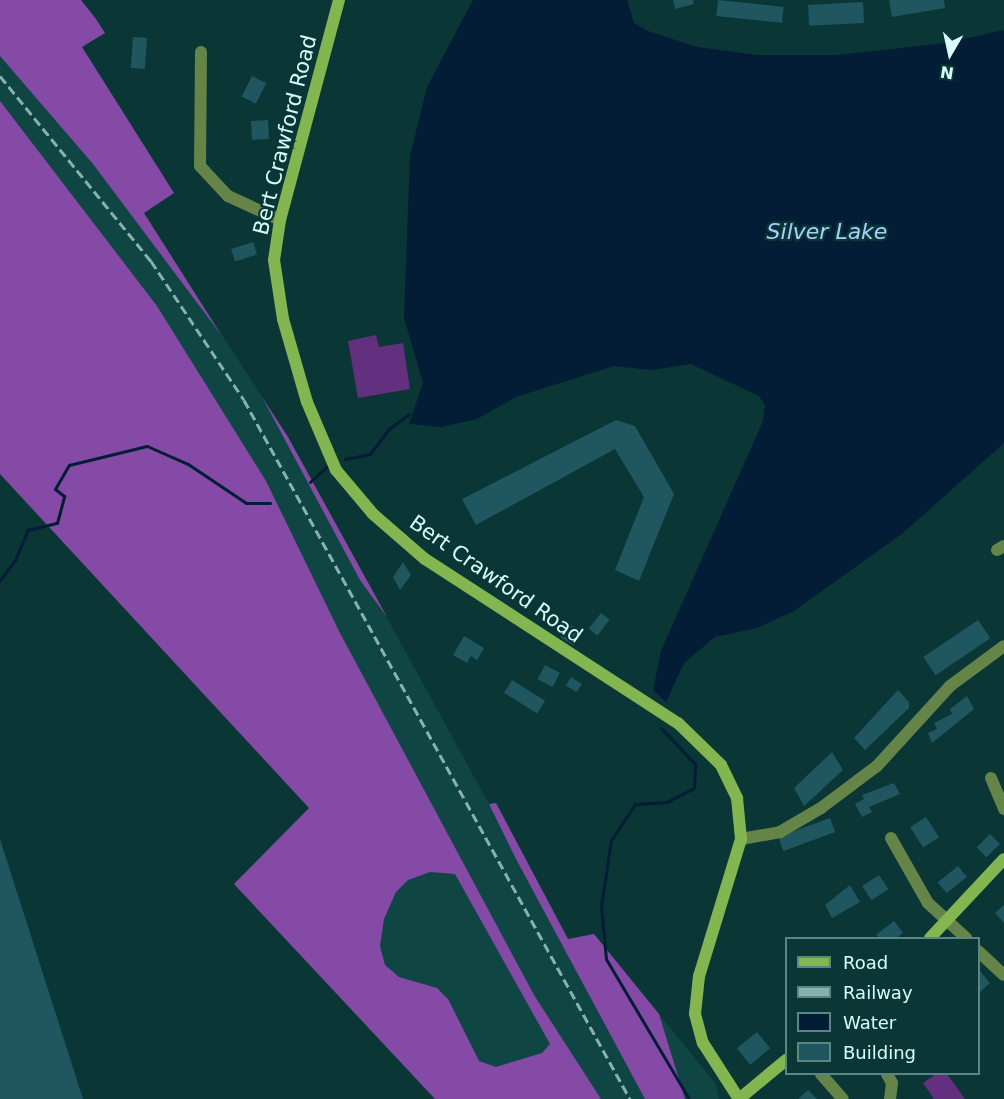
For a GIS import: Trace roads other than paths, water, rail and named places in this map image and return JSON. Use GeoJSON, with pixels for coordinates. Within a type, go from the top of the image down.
{"type":"FeatureCollection","features":[{"type":"Feature","properties":{"kind":"street","name":"Bert Crawford Road"},"geometry":{"type":"LineString","coordinates":[[339,0],[280,220],[274,260],[283,319],[318,433],[356,498],[425,559],[696,737],[733,787],[741,839],[695,1003],[703,1043],[739,1099]]}},
{"type":"Feature","properties":{"kind":"street"},"geometry":{"type":"LineString","coordinates":[[201,52],[200,166],[228,196],[280,220]]}},
{"type":"Feature","properties":{"kind":"street"},"geometry":{"type":"LineString","coordinates":[[741,839],[780,832],[821,808],[877,766],[950,686],[1004,646]]}},
{"type":"Feature","properties":{"kind":"street"},"geometry":{"type":"LineString","coordinates":[[991,778],[1004,809]]}},
{"type":"Feature","properties":{"kind":"street"},"geometry":{"type":"LineString","coordinates":[[891,838],[928,903],[964,937]]}},
{"type":"Feature","properties":{"kind":"street"},"geometry":{"type":"LineString","coordinates":[[932,937],[949,923],[1004,859]]}},
{"type":"Feature","properties":{"kind":"street"},"geometry":{"type":"LineString","coordinates":[[980,953],[1004,975]]}},
{"type":"Feature","properties":{"kind":"street"},"geometry":{"type":"LineString","coordinates":[[739,1099],[785,1061]]}},
{"type":"Feature","properties":{"kind":"street"},"geometry":{"type":"LineString","coordinates":[[822,1075],[843,1099]]}},
{"type":"Feature","properties":{"kind":"street"},"geometry":{"type":"LineString","coordinates":[[888,1075],[892,1083],[890,1099]]}},
{"type":"Feature","properties":{"kind":"water","name":"Silver Lake"},"geometry":{"type":"Polygon","coordinates":[[[473,0],[627,0],[634,23],[648,31],[697,47],[757,55],[837,55],[945,43],[1004,30],[1004,443],[903,533],[794,611],[757,628],[715,637],[684,663],[666,702],[653,690],[661,651],[763,421],[765,405],[759,396],[691,364],[651,370],[614,366],[516,397],[477,419],[441,427],[409,424],[423,383],[404,318],[410,156],[427,87],[473,0]]]}},
{"type":"Feature","properties":{"kind":"waterway"},"geometry":{"type":"LineString","coordinates":[[345,459],[370,454],[389,429],[409,414]]}},
{"type":"Feature","properties":{"kind":"waterway"},"geometry":{"type":"LineString","coordinates":[[0,580],[15,560],[28,530],[57,523],[64,496],[55,489],[69,465],[147,446],[188,464],[246,503],[270,503]]}},
{"type":"Feature","properties":{"kind":"waterway"},"geometry":{"type":"LineString","coordinates":[[310,482],[327,466]]}},
{"type":"Feature","properties":{"kind":"waterway"},"geometry":{"type":"LineString","coordinates":[[661,728],[695,764],[694,788],[667,802],[635,804],[611,840],[601,906],[606,959],[689,1099]]}},
{"type":"Feature","properties":{"kind":"railway"},"geometry":{"type":"LineString","coordinates":[[0,76],[151,261],[244,400],[630,1099]]}}]}
